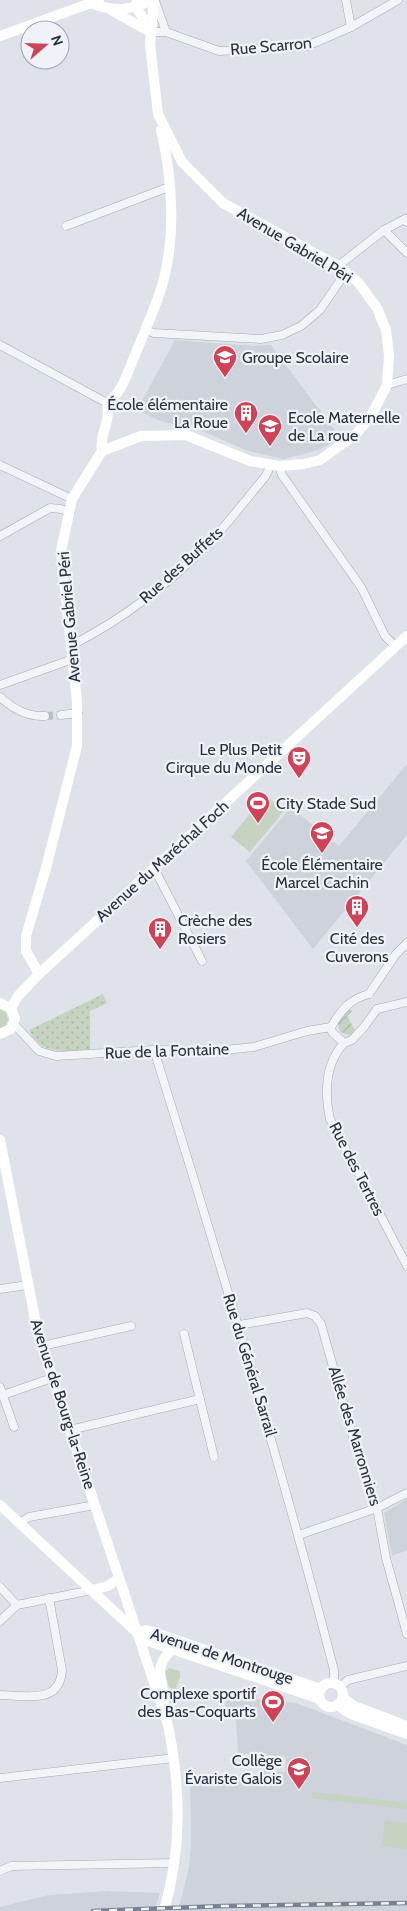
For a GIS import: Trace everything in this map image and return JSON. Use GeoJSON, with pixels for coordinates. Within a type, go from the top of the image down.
{"type":"FeatureCollection","features":[{"type":"Feature","properties":{"kind":"street"},"geometry":{"type":"LineString","coordinates":[[111,10],[154,0],[166,32]]}},
{"type":"Feature","properties":{"kind":"street","name":"Avenue Gabriel Péri"},"geometry":{"type":"LineString","coordinates":[[39,974],[26,950],[26,936],[74,760],[78,713],[61,551],[72,499],[102,451],[142,436],[186,435],[250,460],[275,466],[320,460],[342,446],[371,416],[387,385],[389,355],[386,330],[377,308],[358,282],[342,269],[223,202],[182,162],[158,114],[153,82],[150,32],[154,0]]}},
{"type":"Feature","properties":{"kind":"street"},"geometry":{"type":"LineString","coordinates":[[346,0],[351,27]]}},
{"type":"Feature","properties":{"kind":"street","name":"Rue Scarron"},"geometry":{"type":"LineString","coordinates":[[150,32],[166,32],[218,51],[306,46],[351,27],[398,0]]}},
{"type":"Feature","properties":{"kind":"street"},"geometry":{"type":"LineString","coordinates":[[0,36],[95,2],[150,32]]}},
{"type":"Feature","properties":{"kind":"street"},"geometry":{"type":"LineString","coordinates":[[137,4],[150,32]]}},
{"type":"Feature","properties":{"kind":"street"},"geometry":{"type":"LineString","coordinates":[[107,403],[118,395],[160,294],[166,263],[169,233],[169,164],[158,114]]}},
{"type":"Feature","properties":{"kind":"street"},"geometry":{"type":"LineString","coordinates":[[169,164],[182,162]]}},
{"type":"Feature","properties":{"kind":"street"},"geometry":{"type":"LineString","coordinates":[[66,226],[169,188]]}},
{"type":"Feature","properties":{"kind":"street"},"geometry":{"type":"LineString","coordinates":[[145,330],[261,338],[282,335],[301,326],[320,310],[342,269],[384,230],[406,220]]}},
{"type":"Feature","properties":{"kind":"street"},"geometry":{"type":"LineString","coordinates":[[384,230],[407,253]]}},
{"type":"Feature","properties":{"kind":"street"},"geometry":{"type":"LineString","coordinates":[[0,345],[107,403],[110,417],[101,441],[102,451]]}},
{"type":"Feature","properties":{"kind":"street"},"geometry":{"type":"LineString","coordinates":[[387,385],[407,379]]}},
{"type":"Feature","properties":{"kind":"street"},"geometry":{"type":"LineString","coordinates":[[0,465],[72,499]]}},
{"type":"Feature","properties":{"kind":"street"},"geometry":{"type":"LineString","coordinates":[[275,466],[362,587],[386,636],[396,646]]}},
{"type":"Feature","properties":{"kind":"street","name":"Rue des Buffets"},"geometry":{"type":"LineString","coordinates":[[72,645],[141,603],[171,578],[211,541],[275,466]]}},
{"type":"Feature","properties":{"kind":"street"},"geometry":{"type":"LineString","coordinates":[[0,536],[50,508],[61,508],[70,512]]}},
{"type":"Feature","properties":{"kind":"street","name":"Avenue du Maréchal Foch"},"geometry":{"type":"LineString","coordinates":[[11,1008],[18,996],[39,974],[407,636]]}},
{"type":"Feature","properties":{"kind":"street"},"geometry":{"type":"LineString","coordinates":[[0,686],[73,659]]}},
{"type":"Feature","properties":{"kind":"street"},"geometry":{"type":"LineString","coordinates":[[0,697],[11,707],[24,713],[45,716]]}},
{"type":"Feature","properties":{"kind":"street"},"geometry":{"type":"LineString","coordinates":[[61,715],[78,713]]}},
{"type":"Feature","properties":{"kind":"street"},"geometry":{"type":"LineString","coordinates":[[154,868],[202,962]]}},
{"type":"Feature","properties":{"kind":"street"},"geometry":{"type":"LineString","coordinates":[[344,1043],[332,1032],[331,1027],[348,1003],[357,997],[369,994],[396,954],[407,943]]}},
{"type":"Feature","properties":{"kind":"street"},"geometry":{"type":"LineString","coordinates":[[369,994],[375,1001],[377,1009],[407,1002]]}},
{"type":"Feature","properties":{"kind":"street"},"geometry":{"type":"LineString","coordinates":[[0,1003],[11,1008],[14,1013],[14,1024],[11,1029],[0,1034]]}},
{"type":"Feature","properties":{"kind":"street","name":"Rue des Tertres"},"geometry":{"type":"LineString","coordinates":[[377,1009],[352,1040],[344,1043],[332,1056],[326,1099],[330,1118],[407,1266]]}},
{"type":"Feature","properties":{"kind":"street","name":"Rue de la Fontaine"},"geometry":{"type":"LineString","coordinates":[[14,1024],[39,1051],[56,1056],[154,1050],[215,1051],[254,1047],[307,1031],[331,1027]]}},
{"type":"Feature","properties":{"kind":"street","name":"Rue du Général Sarrail"},"geometry":{"type":"LineString","coordinates":[[154,1050],[199,1190],[239,1325],[299,1535],[337,1685]]}},
{"type":"Feature","properties":{"kind":"street","name":"Avenue de Bourg-la-Reine"},"geometry":{"type":"LineString","coordinates":[[0,1140],[28,1285],[42,1346],[164,1712]]}},
{"type":"Feature","properties":{"kind":"street"},"geometry":{"type":"LineString","coordinates":[[0,1289],[28,1285]]}},
{"type":"Feature","properties":{"kind":"street","name":"Allée des Marronniers"},"geometry":{"type":"LineString","coordinates":[[239,1325],[307,1313],[315,1316],[321,1324],[354,1441],[377,1508],[386,1558],[407,1634]]}},
{"type":"Feature","properties":{"kind":"street"},"geometry":{"type":"LineString","coordinates":[[42,1346],[131,1326]]}},
{"type":"Feature","properties":{"kind":"street"},"geometry":{"type":"LineString","coordinates":[[184,1334],[214,1457]]}},
{"type":"Feature","properties":{"kind":"street"},"geometry":{"type":"LineString","coordinates":[[14,1427],[1,1391],[52,1378]]}},
{"type":"Feature","properties":{"kind":"street"},"geometry":{"type":"LineString","coordinates":[[70,1430],[200,1399]]}},
{"type":"Feature","properties":{"kind":"street"},"geometry":{"type":"LineString","coordinates":[[299,1535],[377,1508],[407,1494]]}},
{"type":"Feature","properties":{"kind":"street"},"geometry":{"type":"LineString","coordinates":[[20,1523],[29,1517],[95,1504]]}},
{"type":"Feature","properties":{"kind":"street"},"geometry":{"type":"LineString","coordinates":[[0,1506],[137,1632]]}},
{"type":"Feature","properties":{"kind":"street"},"geometry":{"type":"LineString","coordinates":[[0,1621],[17,1605],[108,1586],[119,1578]]}},
{"type":"Feature","properties":{"kind":"street"},"geometry":{"type":"LineString","coordinates":[[0,1588],[17,1605]]}},
{"type":"Feature","properties":{"kind":"street"},"geometry":{"type":"LineString","coordinates":[[0,1695],[43,1696],[53,1692],[61,1681],[62,1670],[49,1598]]}},
{"type":"Feature","properties":{"kind":"street","name":"Avenue de Montrouge"},"geometry":{"type":"LineString","coordinates":[[137,1632],[146,1630],[321,1694]]}},
{"type":"Feature","properties":{"kind":"street","name":"Avenue de Montrouge"},"geometry":{"type":"LineString","coordinates":[[137,1632],[145,1640],[171,1650],[321,1694]]}},
{"type":"Feature","properties":{"kind":"street"},"geometry":{"type":"LineString","coordinates":[[164,1911],[176,1863],[179,1819],[174,1758],[164,1712],[165,1692],[159,1672],[160,1664],[171,1650]]}},
{"type":"Feature","properties":{"kind":"street"},"geometry":{"type":"LineString","coordinates":[[407,1666],[348,1680],[337,1685],[327,1684],[321,1694],[328,1706],[340,1701],[407,1726]]}},
{"type":"Feature","properties":{"kind":"street"},"geometry":{"type":"LineString","coordinates":[[337,1685],[340,1701],[351,1714],[407,1734]]}},
{"type":"Feature","properties":{"kind":"street"},"geometry":{"type":"LineString","coordinates":[[0,1778],[174,1758]]}},
{"type":"Feature","properties":{"kind":"street"},"geometry":{"type":"LineString","coordinates":[[0,1871],[11,1866],[176,1863]]}},
{"type":"Feature","properties":{"kind":"shaded area","name":"Groupe Scolaire"},"geometry":{"type":"Polygon","coordinates":[[[175,340],[254,346],[271,345],[341,439],[318,450],[284,459],[248,451],[200,430],[160,421],[137,410],[175,340]]]}},
{"type":"Feature","properties":{"kind":"shaded area","name":"École Élémentaire Marcel Cachin"},"geometry":{"type":"Polygon","coordinates":[[[407,764],[407,835],[313,949],[246,861],[291,807],[339,846],[407,764]]]}},
{"type":"Feature","properties":{"kind":"shaded area"},"geometry":{"type":"Polygon","coordinates":[[[407,1499],[407,1550],[392,1556],[384,1513],[407,1499]]]}},
{"type":"Feature","properties":{"kind":"shaded area","name":"Collège Évariste Galois"},"geometry":{"type":"Polygon","coordinates":[[[227,1696],[296,1703],[407,1745],[407,1911],[178,1911],[189,1867],[191,1843],[190,1776],[260,1781],[261,1770],[285,1772],[286,1757],[238,1753],[236,1719],[224,1718],[227,1696]]]}},
{"type":"Feature","properties":{"kind":"shaded area"},"geometry":{"type":"Polygon","coordinates":[[[108,1891],[160,1893],[154,1911],[0,1911],[0,1907],[49,1895],[108,1891]]]}},
{"type":"Feature","properties":{"kind":"green space","name":"City Stade Sud"},"geometry":{"type":"Polygon","coordinates":[[[265,795],[284,811],[250,852],[231,837],[265,795]]]}},
{"type":"Feature","properties":{"kind":"green space"},"geometry":{"type":"Polygon","coordinates":[[[103,994],[107,1003],[90,1011],[90,1050],[63,1051],[47,1048],[34,1038],[29,1030],[103,994]]]}},
{"type":"Feature","properties":{"kind":"green space"},"geometry":{"type":"Polygon","coordinates":[[[349,1008],[352,1011],[347,1016],[356,1032],[350,1035],[340,1032],[338,1023],[349,1008]]]}},
{"type":"Feature","properties":{"kind":"green space"},"geometry":{"type":"Polygon","coordinates":[[[0,1009],[6,1013],[8,1020],[5,1026],[0,1028],[0,1009]]]}},
{"type":"Feature","properties":{"kind":"green space"},"geometry":{"type":"Polygon","coordinates":[[[169,1668],[180,1671],[180,1677],[175,1690],[169,1687],[165,1672],[169,1668]]]}},
{"type":"Feature","properties":{"kind":"green space"},"geometry":{"type":"Polygon","coordinates":[[[312,1792],[407,1803],[407,1809],[312,1798],[312,1792]]]}},
{"type":"Feature","properties":{"kind":"green space"},"geometry":{"type":"Polygon","coordinates":[[[385,1820],[407,1823],[407,1849],[382,1846],[385,1820]]]}},
{"type":"Feature","properties":{"kind":"tunnel"},"geometry":{"type":"LineString","coordinates":[[45,716],[61,715]]}},
{"type":"Feature","properties":{"kind":"railway"},"geometry":{"type":"LineString","coordinates":[[93,1911],[223,1906],[407,1903]]}},
{"type":"Feature","properties":{"kind":"place","name":"Groupe Scolaire"},"geometry":{"type":"Point","coordinates":[225,378]}},
{"type":"Feature","properties":{"kind":"place","name":"École élémentaire La Roue"},"geometry":{"type":"Point","coordinates":[246,434]}},
{"type":"Feature","properties":{"kind":"place","name":"Ecole Maternelle de La roue"},"geometry":{"type":"Point","coordinates":[270,447]}},
{"type":"Feature","properties":{"kind":"place","name":"Le Plus Petit Cirque du Monde"},"geometry":{"type":"Point","coordinates":[299,779]}},
{"type":"Feature","properties":{"kind":"place","name":"City Stade Sud"},"geometry":{"type":"Point","coordinates":[258,824]}},
{"type":"Feature","properties":{"kind":"place","name":"École Élémentaire Marcel Cachin"},"geometry":{"type":"Point","coordinates":[322,854]}},
{"type":"Feature","properties":{"kind":"place","name":"Cité des Cuverons"},"geometry":{"type":"Point","coordinates":[357,928]}},
{"type":"Feature","properties":{"kind":"place","name":"Crèche des Rosiers"},"geometry":{"type":"Point","coordinates":[160,950]}},
{"type":"Feature","properties":{"kind":"place","name":"Complexe sportif des Bas-Coquarts"},"geometry":{"type":"Point","coordinates":[273,1723]}},
{"type":"Feature","properties":{"kind":"place","name":"Collège Évariste Galois"},"geometry":{"type":"Point","coordinates":[299,1790]}}]}
